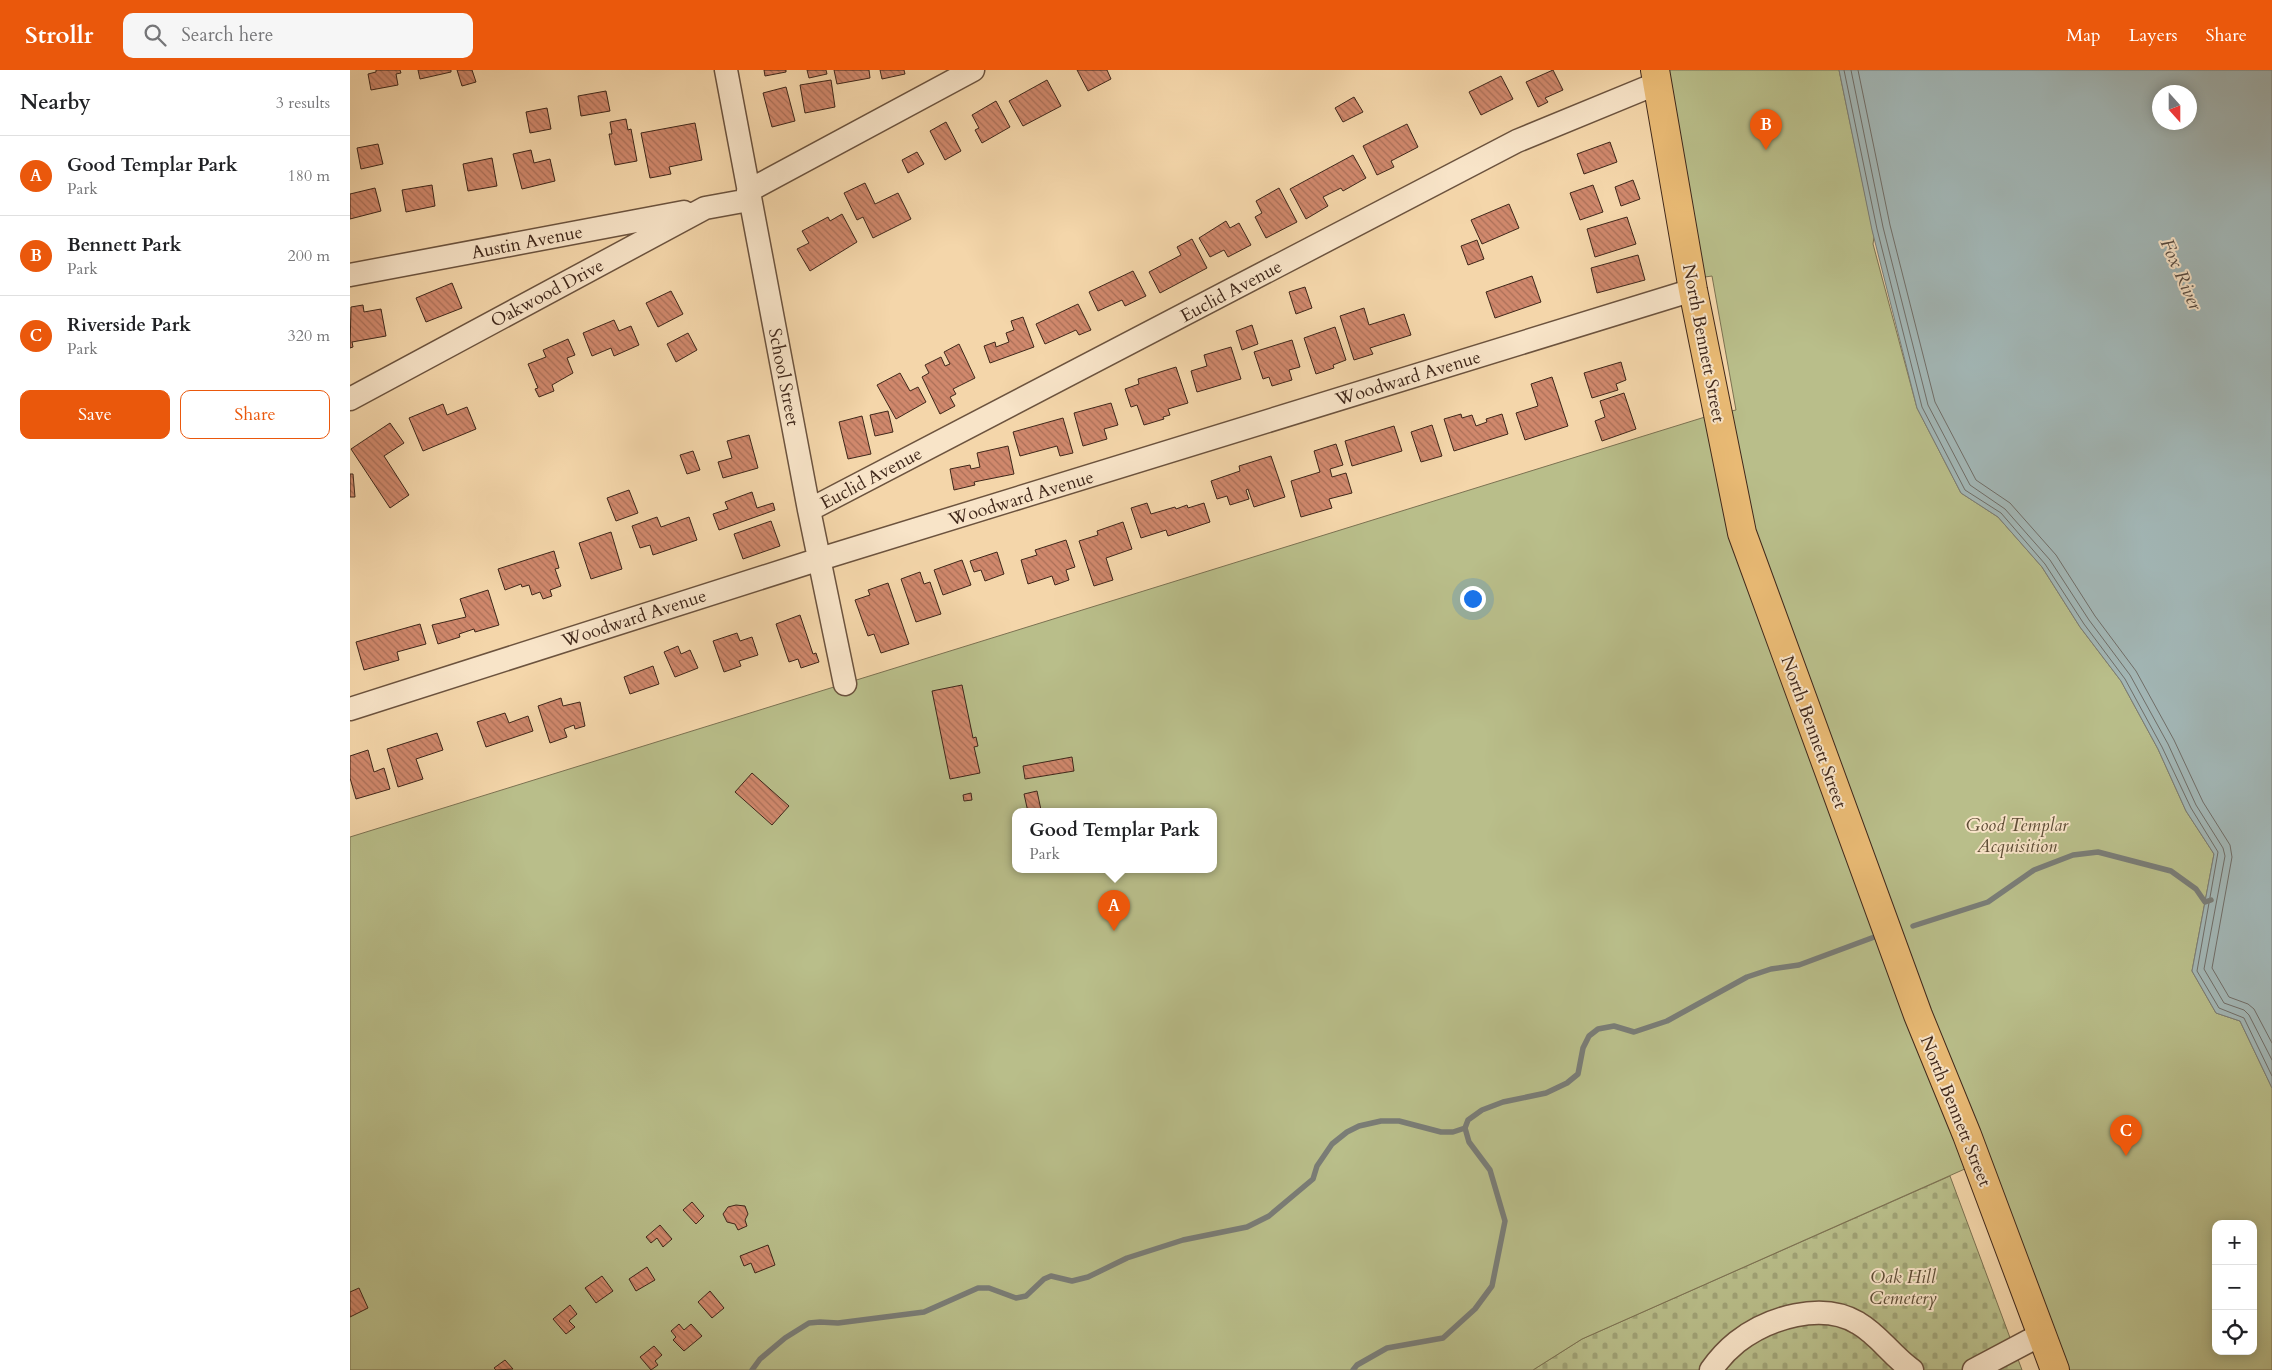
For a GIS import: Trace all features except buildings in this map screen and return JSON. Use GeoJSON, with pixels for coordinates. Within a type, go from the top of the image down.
{"type":"FeatureCollection","features":[{"type":"Feature","properties":{"kind":"main road","name":"North Bennett Street"},"geometry":{"type":"LineString","coordinates":[[1657,77],[1693,290],[1742,534],[1918,1015],[1967,1135],[2055,1370]]}},
{"type":"Feature","properties":{"kind":"street","name":"School Street"},"geometry":{"type":"LineString","coordinates":[[726,70],[809,510],[845,684]]}},
{"type":"Feature","properties":{"kind":"street","name":"Oakwood Drive"},"geometry":{"type":"LineString","coordinates":[[350,399],[705,208],[749,195],[973,70]]}},
{"type":"Feature","properties":{"kind":"street","name":"Euclid Avenue"},"geometry":{"type":"LineString","coordinates":[[809,510],[1518,141],[1657,77]]}},
{"type":"Feature","properties":{"kind":"street","name":"Austin Avenue"},"geometry":{"type":"LineString","coordinates":[[350,275],[705,208]]}},
{"type":"Feature","properties":{"kind":"street","name":"Woodward Avenue"},"geometry":{"type":"LineString","coordinates":[[350,709],[820,560],[1693,290]]}},
{"type":"Feature","properties":{"kind":"street"},"geometry":{"type":"LineString","coordinates":[[1711,1370],[1737,1342],[1752,1332],[1784,1319],[1817,1312],[1846,1316],[1858,1323],[1872,1332],[1895,1357],[1912,1370]]}},
{"type":"Feature","properties":{"kind":"street"},"geometry":{"type":"LineString","coordinates":[[1974,1370],[2042,1334]]}},
{"type":"Feature","properties":{"kind":"green space","name":"Good Templar Acquisition"},"geometry":{"type":"Polygon","coordinates":[[[1663,70],[1839,70],[1874,237],[1873,244],[1917,408],[1961,493],[1998,517],[2042,567],[2080,627],[2121,681],[2158,749],[2186,811],[2214,854],[2192,971],[2216,1013],[2240,1021],[2272,1088],[2272,1370],[2061,1370],[1967,1168],[1582,1339],[1533,1370],[350,1370],[350,837],[1705,417],[1736,410],[1712,276],[1698,278],[1663,70]]]}},
{"type":"Feature","properties":{"kind":"green space","name":"Oak Hill Cemetery"},"geometry":{"type":"Polygon","coordinates":[[[1950,1176],[2022,1370],[1533,1370],[1582,1339],[1950,1176]]]}},
{"type":"Feature","properties":{"kind":"water","name":"Fox River"},"geometry":{"type":"Polygon","coordinates":[[[1839,70],[2272,70],[2272,1088],[2240,1021],[2216,1013],[2192,971],[2214,854],[2186,811],[2158,749],[2121,681],[2080,627],[2042,567],[1998,517],[1961,493],[1917,408],[1872,230],[1839,70]]]}},
{"type":"Feature","properties":{"kind":"waterway"},"geometry":{"type":"LineString","coordinates":[[1913,926],[1988,902],[2034,870],[2073,855],[2098,852],[2171,871],[2196,889],[2205,902],[2211,900]]}},
{"type":"Feature","properties":{"kind":"waterway"},"geometry":{"type":"LineString","coordinates":[[1353,1370],[1357,1365],[1387,1348],[1443,1338],[1475,1309],[1492,1286],[1505,1221],[1490,1170],[1469,1142],[1465,1128],[1468,1120],[1482,1110],[1503,1102],[1546,1093],[1567,1083],[1578,1074],[1583,1048],[1589,1036],[1598,1029],[1614,1026],[1634,1032],[1667,1021],[1747,977],[1771,969],[1799,965],[1877,936]]}},
{"type":"Feature","properties":{"kind":"waterway"},"geometry":{"type":"LineString","coordinates":[[752,1370],[760,1359],[785,1338],[809,1323],[838,1323],[924,1312],[978,1288],[989,1288],[1016,1298],[1026,1296],[1044,1279],[1051,1276],[1072,1281],[1088,1277],[1127,1258],[1183,1240],[1247,1227],[1269,1216],[1313,1179],[1317,1166],[1332,1144],[1347,1132],[1359,1126],[1381,1121],[1399,1121],[1441,1132],[1453,1132],[1465,1128]]}},
{"type":"Feature","properties":{"kind":"place","name":"Bennett Park"},"geometry":{"type":"Point","coordinates":[1766,150]}},
{"type":"Feature","properties":{"kind":"place","name":"Good Templar Park"},"geometry":{"type":"Point","coordinates":[1114,931]}},
{"type":"Feature","properties":{"kind":"place","name":"Riverside Park"},"geometry":{"type":"Point","coordinates":[2126,1156]}}]}
